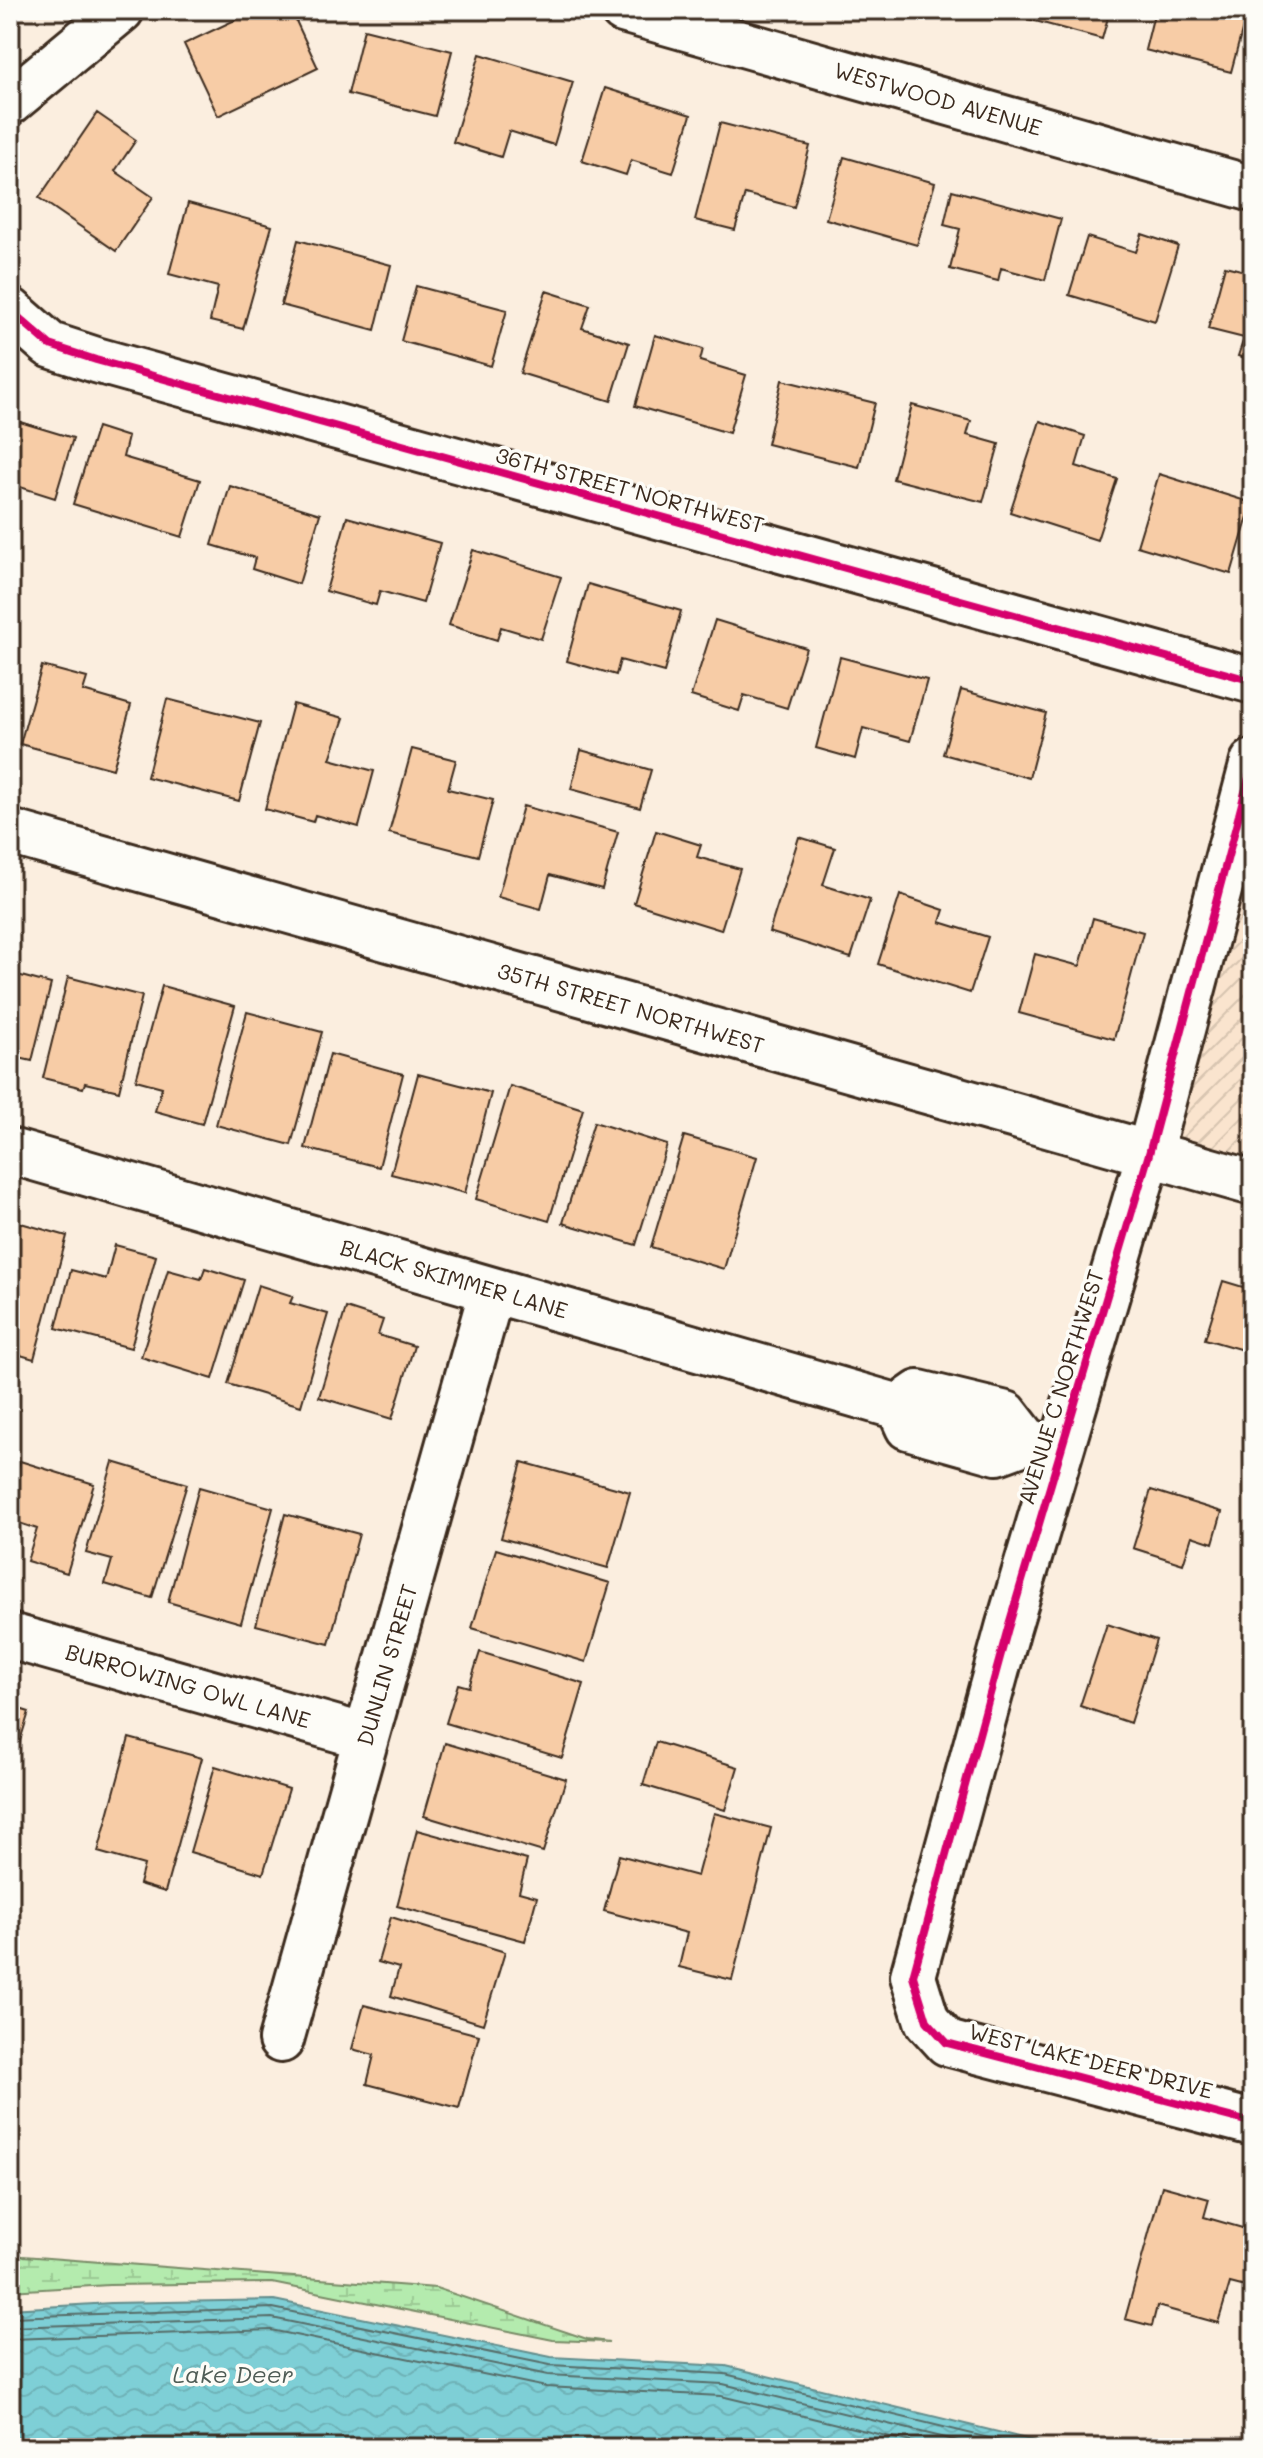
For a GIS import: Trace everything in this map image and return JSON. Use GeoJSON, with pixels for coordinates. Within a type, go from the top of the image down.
{"type":"FeatureCollection","features":[{"type":"Feature","properties":{"kind":"street"},"geometry":{"type":"LineString","coordinates":[[10,102],[121,10]]}},
{"type":"Feature","properties":{"kind":"street","name":"WESTWOOD AVENUE"},"geometry":{"type":"LineString","coordinates":[[623,10],[1253,189]]}},
{"type":"Feature","properties":{"kind":"street","name":"36TH STREET NORTHWEST"},"geometry":{"type":"LineString","coordinates":[[10,310],[50,345],[96,360],[1253,681]]}},
{"type":"Feature","properties":{"kind":"street","name":"AVENUE C NORTHWEST"},"geometry":{"type":"LineString","coordinates":[[927,2021],[913,1976],[1044,1446],[1149,1154],[1253,762]]}},
{"type":"Feature","properties":{"kind":"street","name":"35TH STREET NORTHWEST"},"geometry":{"type":"LineString","coordinates":[[10,832],[1253,1183]]}},
{"type":"Feature","properties":{"kind":"street","name":"BLACK SKIMMER LANE"},"geometry":{"type":"LineString","coordinates":[[10,1151],[899,1407],[908,1427],[997,1452],[1044,1446]]}},
{"type":"Feature","properties":{"kind":"street","name":"DUNLIN STREET"},"geometry":{"type":"LineString","coordinates":[[281,2040],[492,1290]]}},
{"type":"Feature","properties":{"kind":"street","name":"BURROWING OWL LANE"},"geometry":{"type":"LineString","coordinates":[[10,1636],[366,1737]]}},
{"type":"Feature","properties":{"kind":"street","name":"WEST LAKE DEER DRIVE"},"geometry":{"type":"LineString","coordinates":[[927,2021],[947,2043],[1253,2123]]}},
{"type":"Feature","properties":{"kind":"shaded area"},"geometry":{"type":"Polygon","coordinates":[[[1253,852],[1253,1161],[1176,1140],[1253,852]]]}},
{"type":"Feature","properties":{"kind":"green space"},"geometry":{"type":"Polygon","coordinates":[[[10,2255],[436,2288],[587,2339],[609,2342],[553,2340],[272,2283],[109,2285],[10,2291],[10,2255]]]}},
{"type":"Feature","properties":{"kind":"water","name":"Lake Deer"},"geometry":{"type":"Polygon","coordinates":[[[274,2300],[551,2357],[726,2366],[1064,2448],[10,2448],[10,2309],[111,2303],[274,2300]]]}},
{"type":"Feature","properties":{"kind":"building"},"geometry":{"type":"Polygon","coordinates":[[[256,10],[291,10],[318,68],[218,116],[184,44],[256,10]]]}},
{"type":"Feature","properties":{"kind":"building"},"geometry":{"type":"Polygon","coordinates":[[[1014,10],[1110,10],[1102,39],[1013,15],[1014,10]]]}},
{"type":"Feature","properties":{"kind":"building"},"geometry":{"type":"Polygon","coordinates":[[[1155,10],[1223,10],[1246,16],[1231,72],[1145,50],[1155,10]]]}},
{"type":"Feature","properties":{"kind":"building"},"geometry":{"type":"Polygon","coordinates":[[[364,29],[452,51],[435,116],[348,94],[364,29]]]}},
{"type":"Feature","properties":{"kind":"building"},"geometry":{"type":"Polygon","coordinates":[[[480,54],[573,82],[554,145],[509,131],[501,157],[453,142],[480,54]]]}},
{"type":"Feature","properties":{"kind":"building"},"geometry":{"type":"Polygon","coordinates":[[[605,88],[691,115],[673,173],[631,160],[626,175],[582,161],[605,88]]]}},
{"type":"Feature","properties":{"kind":"building"},"geometry":{"type":"Polygon","coordinates":[[[97,113],[136,140],[115,171],[153,197],[116,251],[39,198],[97,113]]]}},
{"type":"Feature","properties":{"kind":"building"},"geometry":{"type":"Polygon","coordinates":[[[720,123],[810,146],[794,207],[745,194],[735,230],[695,220],[720,123]]]}},
{"type":"Feature","properties":{"kind":"building"},"geometry":{"type":"Polygon","coordinates":[[[844,157],[935,183],[917,245],[826,219],[844,157]]]}},
{"type":"Feature","properties":{"kind":"building"},"geometry":{"type":"Polygon","coordinates":[[[952,190],[1061,219],[1045,280],[1001,268],[998,281],[950,269],[960,229],[944,225],[952,190]]]}},
{"type":"Feature","properties":{"kind":"building"},"geometry":{"type":"Polygon","coordinates":[[[188,203],[272,226],[243,329],[210,321],[218,287],[169,274],[188,203]]]}},
{"type":"Feature","properties":{"kind":"building"},"geometry":{"type":"Polygon","coordinates":[[[1142,234],[1178,246],[1155,321],[1069,295],[1087,237],[1136,252],[1142,234]]]}},
{"type":"Feature","properties":{"kind":"building"},"geometry":{"type":"Polygon","coordinates":[[[298,240],[391,265],[375,330],[281,305],[298,240]]]}},
{"type":"Feature","properties":{"kind":"building"},"geometry":{"type":"Polygon","coordinates":[[[1225,266],[1253,273],[1253,360],[1238,356],[1244,338],[1208,329],[1225,266]]]}},
{"type":"Feature","properties":{"kind":"building"},"geometry":{"type":"Polygon","coordinates":[[[416,286],[507,310],[491,366],[401,341],[416,286]]]}},
{"type":"Feature","properties":{"kind":"building"},"geometry":{"type":"Polygon","coordinates":[[[546,291],[590,305],[582,328],[629,343],[611,401],[520,373],[546,291]]]}},
{"type":"Feature","properties":{"kind":"building"},"geometry":{"type":"Polygon","coordinates":[[[655,335],[703,349],[700,361],[746,375],[729,433],[635,406],[655,335]]]}},
{"type":"Feature","properties":{"kind":"building"},"geometry":{"type":"Polygon","coordinates":[[[782,380],[875,403],[859,467],[767,444],[782,380]]]}},
{"type":"Feature","properties":{"kind":"building"},"geometry":{"type":"Polygon","coordinates":[[[912,405],[971,421],[967,435],[999,444],[983,502],[893,479],[912,405]]]}},
{"type":"Feature","properties":{"kind":"building"},"geometry":{"type":"Polygon","coordinates":[[[10,419],[73,438],[55,498],[14,485],[10,499],[10,419]]]}},
{"type":"Feature","properties":{"kind":"building"},"geometry":{"type":"Polygon","coordinates":[[[1040,421],[1085,436],[1076,466],[1117,479],[1097,540],[1010,512],[1040,421]]]}},
{"type":"Feature","properties":{"kind":"building"},"geometry":{"type":"Polygon","coordinates":[[[97,427],[128,437],[123,457],[200,480],[182,537],[73,504],[97,427]]]}},
{"type":"Feature","properties":{"kind":"building"},"geometry":{"type":"Polygon","coordinates":[[[1159,474],[1252,503],[1231,574],[1137,546],[1159,474]]]}},
{"type":"Feature","properties":{"kind":"building"},"geometry":{"type":"Polygon","coordinates":[[[230,486],[320,514],[299,584],[252,569],[255,558],[212,545],[230,486]]]}},
{"type":"Feature","properties":{"kind":"building"},"geometry":{"type":"Polygon","coordinates":[[[347,517],[440,543],[423,603],[380,591],[376,605],[326,591],[347,517]]]}},
{"type":"Feature","properties":{"kind":"building"},"geometry":{"type":"Polygon","coordinates":[[[473,550],[561,577],[541,639],[501,627],[497,640],[449,625],[473,550]]]}},
{"type":"Feature","properties":{"kind":"building"},"geometry":{"type":"Polygon","coordinates":[[[588,584],[681,611],[664,672],[620,660],[616,675],[567,661],[588,584]]]}},
{"type":"Feature","properties":{"kind":"building"},"geometry":{"type":"Polygon","coordinates":[[[715,620],[806,648],[787,708],[744,695],[739,711],[691,696],[715,620]]]}},
{"type":"Feature","properties":{"kind":"building"},"geometry":{"type":"Polygon","coordinates":[[[840,657],[927,680],[910,741],[863,728],[855,759],[816,748],[840,657]]]}},
{"type":"Feature","properties":{"kind":"building"},"geometry":{"type":"Polygon","coordinates":[[[42,666],[87,678],[83,691],[131,705],[113,769],[20,744],[42,666]]]}},
{"type":"Feature","properties":{"kind":"building"},"geometry":{"type":"Polygon","coordinates":[[[961,690],[1046,713],[1029,778],[943,754],[961,690]]]}},
{"type":"Feature","properties":{"kind":"building"},"geometry":{"type":"Polygon","coordinates":[[[167,699],[260,723],[239,801],[147,777],[167,699]]]}},
{"type":"Feature","properties":{"kind":"building"},"geometry":{"type":"Polygon","coordinates":[[[293,704],[344,718],[330,759],[374,771],[359,827],[315,815],[313,822],[265,809],[293,704]]]}},
{"type":"Feature","properties":{"kind":"building"},"geometry":{"type":"Polygon","coordinates":[[[412,749],[456,760],[448,789],[493,800],[478,856],[389,833],[412,749]]]}},
{"type":"Feature","properties":{"kind":"building"},"geometry":{"type":"Polygon","coordinates":[[[581,750],[651,770],[640,808],[571,789],[581,750]]]}},
{"type":"Feature","properties":{"kind":"building"},"geometry":{"type":"Polygon","coordinates":[[[523,806],[618,832],[602,889],[550,875],[541,909],[498,897],[523,806]]]}},
{"type":"Feature","properties":{"kind":"building"},"geometry":{"type":"Polygon","coordinates":[[[656,831],[701,845],[697,857],[740,869],[721,930],[634,903],[656,831]]]}},
{"type":"Feature","properties":{"kind":"building"},"geometry":{"type":"Polygon","coordinates":[[[799,837],[835,848],[823,885],[870,900],[851,958],[769,932],[799,837]]]}},
{"type":"Feature","properties":{"kind":"building"},"geometry":{"type":"Polygon","coordinates":[[[900,895],[944,910],[940,922],[988,937],[970,993],[878,964],[900,895]]]}},
{"type":"Feature","properties":{"kind":"building"},"geometry":{"type":"Polygon","coordinates":[[[1093,918],[1143,932],[1114,1039],[1019,1013],[1035,954],[1080,966],[1093,918]]]}},
{"type":"Feature","properties":{"kind":"building"},"geometry":{"type":"Polygon","coordinates":[[[10,973],[51,984],[32,1061],[10,1056],[10,973]]]}},
{"type":"Feature","properties":{"kind":"building"},"geometry":{"type":"Polygon","coordinates":[[[68,977],[142,996],[119,1091],[85,1083],[83,1088],[43,1078],[68,977]]]}},
{"type":"Feature","properties":{"kind":"building"},"geometry":{"type":"Polygon","coordinates":[[[162,986],[235,1006],[202,1124],[155,1111],[162,1087],[136,1080],[162,986]]]}},
{"type":"Feature","properties":{"kind":"building"},"geometry":{"type":"Polygon","coordinates":[[[247,1012],[322,1032],[291,1145],[216,1125],[247,1012]]]}},
{"type":"Feature","properties":{"kind":"building"},"geometry":{"type":"Polygon","coordinates":[[[330,1054],[403,1074],[379,1167],[305,1148],[330,1054]]]}},
{"type":"Feature","properties":{"kind":"building"},"geometry":{"type":"Polygon","coordinates":[[[418,1074],[491,1093],[465,1193],[391,1174],[418,1074]]]}},
{"type":"Feature","properties":{"kind":"building"},"geometry":{"type":"Polygon","coordinates":[[[510,1086],[583,1109],[549,1221],[476,1199],[510,1086]]]}},
{"type":"Feature","properties":{"kind":"building"},"geometry":{"type":"Polygon","coordinates":[[[594,1122],[667,1145],[636,1245],[563,1223],[594,1122]]]}},
{"type":"Feature","properties":{"kind":"building"},"geometry":{"type":"Polygon","coordinates":[[[684,1136],[757,1157],[724,1269],[651,1247],[684,1136]]]}},
{"type":"Feature","properties":{"kind":"building"},"geometry":{"type":"Polygon","coordinates":[[[10,1220],[67,1236],[34,1359],[10,1352],[10,1220]]]}},
{"type":"Feature","properties":{"kind":"building"},"geometry":{"type":"Polygon","coordinates":[[[115,1245],[156,1256],[131,1348],[56,1328],[71,1270],[106,1279],[115,1245]]]}},
{"type":"Feature","properties":{"kind":"building"},"geometry":{"type":"Polygon","coordinates":[[[205,1268],[244,1280],[213,1379],[141,1357],[168,1270],[201,1279],[205,1268]]]}},
{"type":"Feature","properties":{"kind":"building"},"geometry":{"type":"Polygon","coordinates":[[[1223,1281],[1253,1290],[1253,1353],[1205,1339],[1223,1281]]]}},
{"type":"Feature","properties":{"kind":"building"},"geometry":{"type":"Polygon","coordinates":[[[258,1285],[293,1296],[290,1303],[328,1314],[301,1406],[228,1384],[258,1285]]]}},
{"type":"Feature","properties":{"kind":"building"},"geometry":{"type":"Polygon","coordinates":[[[346,1308],[383,1320],[378,1335],[414,1346],[392,1419],[319,1397],[346,1308]]]}},
{"type":"Feature","properties":{"kind":"building"},"geometry":{"type":"Polygon","coordinates":[[[20,1461],[94,1484],[67,1573],[27,1561],[37,1529],[10,1520],[10,1493],[20,1461]]]}},
{"type":"Feature","properties":{"kind":"building"},"geometry":{"type":"Polygon","coordinates":[[[113,1462],[187,1484],[152,1598],[105,1584],[112,1560],[86,1553],[113,1462]]]}},
{"type":"Feature","properties":{"kind":"building"},"geometry":{"type":"Polygon","coordinates":[[[522,1462],[630,1492],[608,1568],[501,1538],[522,1462]]]}},
{"type":"Feature","properties":{"kind":"building"},"geometry":{"type":"Polygon","coordinates":[[[199,1487],[273,1508],[241,1623],[168,1602],[199,1487]]]}},
{"type":"Feature","properties":{"kind":"building"},"geometry":{"type":"Polygon","coordinates":[[[1151,1490],[1222,1512],[1213,1543],[1192,1536],[1183,1564],[1133,1548],[1151,1490]]]}},
{"type":"Feature","properties":{"kind":"building"},"geometry":{"type":"Polygon","coordinates":[[[285,1514],[359,1534],[329,1644],[256,1625],[285,1514]]]}},
{"type":"Feature","properties":{"kind":"building"},"geometry":{"type":"Polygon","coordinates":[[[496,1549],[610,1583],[586,1662],[472,1628],[496,1549]]]}},
{"type":"Feature","properties":{"kind":"building"},"geometry":{"type":"Polygon","coordinates":[[[1107,1624],[1156,1640],[1130,1723],[1080,1706],[1107,1624]]]}},
{"type":"Feature","properties":{"kind":"building"},"geometry":{"type":"Polygon","coordinates":[[[480,1652],[584,1684],[562,1758],[446,1723],[458,1684],[469,1687],[480,1652]]]}},
{"type":"Feature","properties":{"kind":"building"},"geometry":{"type":"Polygon","coordinates":[[[10,1706],[29,1712],[10,1773],[10,1706]]]}},
{"type":"Feature","properties":{"kind":"building"},"geometry":{"type":"Polygon","coordinates":[[[129,1738],[202,1758],[165,1892],[139,1884],[144,1865],[98,1852],[129,1738]]]}},
{"type":"Feature","properties":{"kind":"building"},"geometry":{"type":"Polygon","coordinates":[[[656,1742],[738,1767],[725,1810],[643,1785],[656,1742]]]}},
{"type":"Feature","properties":{"kind":"building"},"geometry":{"type":"Polygon","coordinates":[[[445,1743],[566,1779],[543,1852],[424,1816],[445,1743]]]}},
{"type":"Feature","properties":{"kind":"building"},"geometry":{"type":"Polygon","coordinates":[[[215,1766],[289,1789],[263,1874],[190,1852],[215,1766]]]}},
{"type":"Feature","properties":{"kind":"building"},"geometry":{"type":"Polygon","coordinates":[[[714,1813],[771,1828],[732,1980],[679,1967],[687,1933],[604,1911],[619,1855],[697,1876],[714,1813]]]}},
{"type":"Feature","properties":{"kind":"building"},"geometry":{"type":"Polygon","coordinates":[[[417,1830],[527,1860],[519,1892],[537,1897],[525,1941],[397,1906],[417,1830]]]}},
{"type":"Feature","properties":{"kind":"building"},"geometry":{"type":"Polygon","coordinates":[[[391,1917],[505,1952],[483,2024],[391,1996],[399,1968],[378,1962],[391,1917]]]}},
{"type":"Feature","properties":{"kind":"building"},"geometry":{"type":"Polygon","coordinates":[[[364,2005],[479,2035],[459,2108],[367,2084],[374,2055],[352,2049],[364,2005]]]}},
{"type":"Feature","properties":{"kind":"building"},"geometry":{"type":"Polygon","coordinates":[[[1162,2186],[1209,2199],[1204,2217],[1253,2231],[1253,2289],[1230,2283],[1218,2323],[1157,2306],[1152,2326],[1125,2319],[1162,2186]]]}},
{"type":"Feature","properties":{"kind":"cycle path"},"geometry":{"type":"LineString","coordinates":[[10,310],[50,345],[96,360],[1253,681]]}},
{"type":"Feature","properties":{"kind":"cycle path"},"geometry":{"type":"LineString","coordinates":[[1253,762],[1149,1154],[1008,1628],[913,1976],[927,2021],[947,2043],[1253,2123]]}}]}
